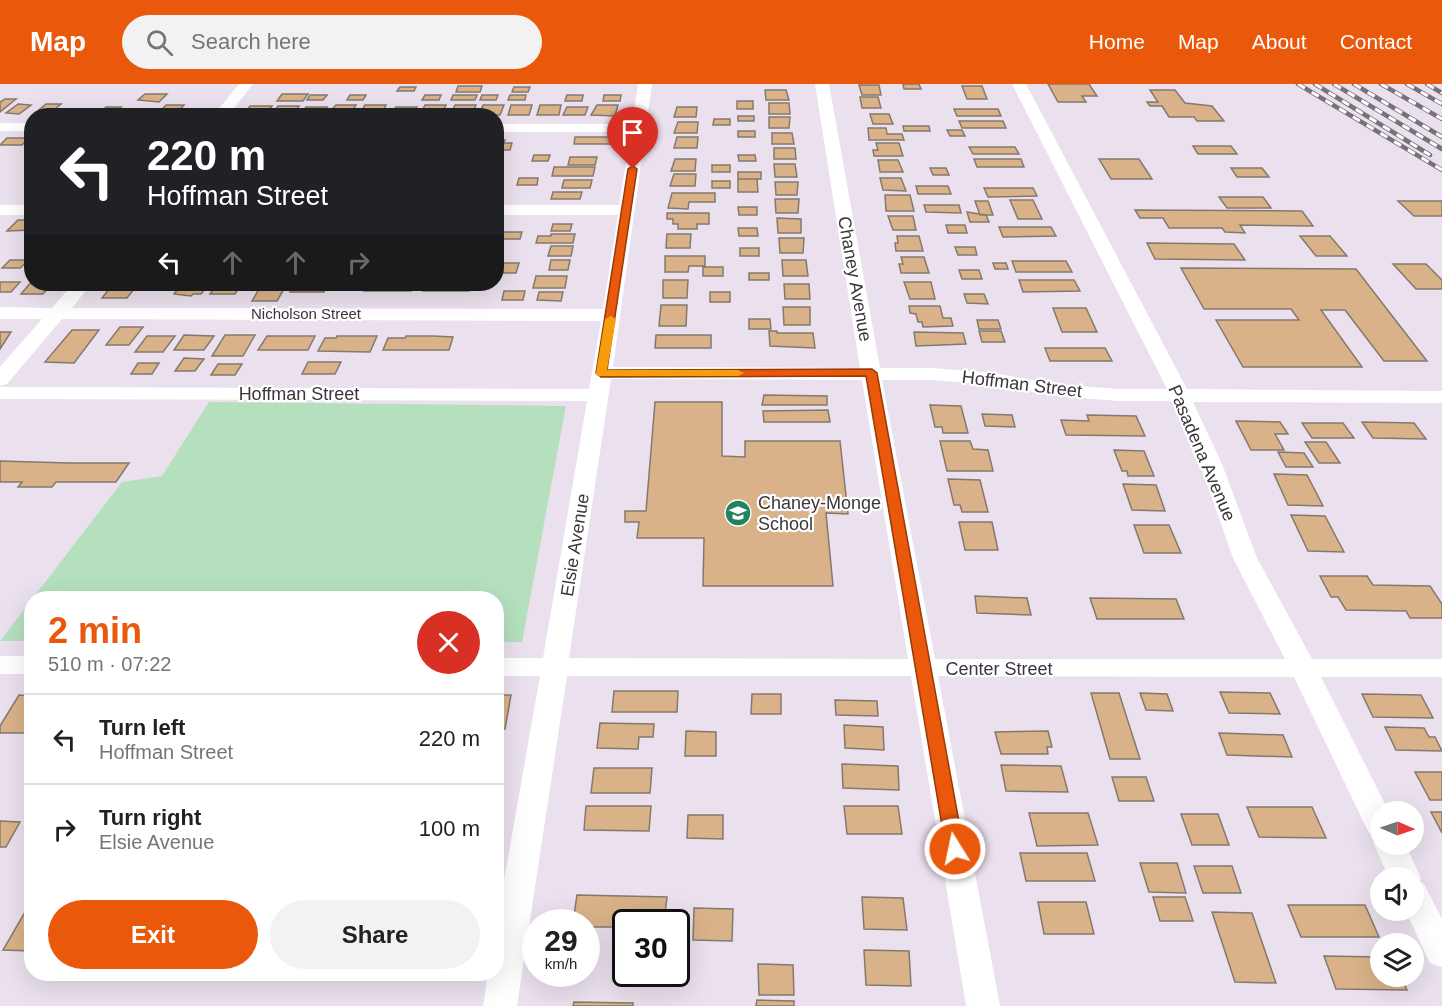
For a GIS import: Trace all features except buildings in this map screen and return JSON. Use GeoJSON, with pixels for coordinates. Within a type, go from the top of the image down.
{"type":"FeatureCollection","features":[{"type":"Feature","properties":{"kind":"street"},"geometry":{"type":"LineString","coordinates":[[226,108],[246,84]]}},
{"type":"Feature","properties":{"kind":"street","name":"Elsie Avenue"},"geometry":{"type":"LineString","coordinates":[[500,1006],[556,668],[645,84]]}},
{"type":"Feature","properties":{"kind":"street","name":"Chaney Avenue"},"geometry":{"type":"LineString","coordinates":[[822,84],[983,1006]]}},
{"type":"Feature","properties":{"kind":"street","name":"Pasadena Avenue"},"geometry":{"type":"LineString","coordinates":[[1019,84],[1180,395],[1211,464],[1245,558],[1303,667],[1370,804]]}},
{"type":"Feature","properties":{"kind":"street"},"geometry":{"type":"LineString","coordinates":[[0,127],[24,127]]}},
{"type":"Feature","properties":{"kind":"street"},"geometry":{"type":"LineString","coordinates":[[504,128],[639,128]]}},
{"type":"Feature","properties":{"kind":"street"},"geometry":{"type":"LineString","coordinates":[[0,210],[24,210]]}},
{"type":"Feature","properties":{"kind":"street"},"geometry":{"type":"LineString","coordinates":[[504,210],[627,210]]}},
{"type":"Feature","properties":{"kind":"street"},"geometry":{"type":"LineString","coordinates":[[0,380],[75,291]]}},
{"type":"Feature","properties":{"kind":"street","name":"Nicholson Street"},"geometry":{"type":"LineString","coordinates":[[0,313],[611,315]]}},
{"type":"Feature","properties":{"kind":"street","name":"Hoffman Street"},"geometry":{"type":"LineString","coordinates":[[0,393],[600,384],[872,373],[963,376],[1084,393],[1442,397]]}},
{"type":"Feature","properties":{"kind":"street"},"geometry":{"type":"LineString","coordinates":[[0,665],[24,665]]}},
{"type":"Feature","properties":{"kind":"street","name":"Center Street"},"geometry":{"type":"LineString","coordinates":[[504,667],[1442,668]]}},
{"type":"Feature","properties":{"kind":"street"},"geometry":{"type":"LineString","coordinates":[[1424,916],[1442,953]]}},
{"type":"Feature","properties":{"kind":"green space"},"geometry":{"type":"Polygon","coordinates":[[[209,402],[566,406],[522,642],[504,642],[504,591],[38,591],[122,482],[162,476],[209,402]]]}},
{"type":"Feature","properties":{"kind":"green space"},"geometry":{"type":"Polygon","coordinates":[[[24,609],[24,641],[0,641],[24,609]]]}},
{"type":"Feature","properties":{"kind":"railway"},"geometry":{"type":"LineString","coordinates":[[1298,84],[1442,170]]}},
{"type":"Feature","properties":{"kind":"railway"},"geometry":{"type":"LineString","coordinates":[[1315,84],[1430,155]]}},
{"type":"Feature","properties":{"kind":"railway"},"geometry":{"type":"LineString","coordinates":[[1334,84],[1442,149]]}},
{"type":"Feature","properties":{"kind":"railway"},"geometry":{"type":"LineString","coordinates":[[1354,84],[1442,137]]}},
{"type":"Feature","properties":{"kind":"railway"},"geometry":{"type":"LineString","coordinates":[[1381,84],[1442,119]]}},
{"type":"Feature","properties":{"kind":"railway"},"geometry":{"type":"LineString","coordinates":[[1407,84],[1442,104]]}},
{"type":"Feature","properties":{"kind":"railway"},"geometry":{"type":"LineString","coordinates":[[1427,84],[1442,93]]}},
{"type":"Feature","properties":{"kind":"slow traffic"},"geometry":{"type":"LineString","coordinates":[[611,319],[601,373],[738,373]]}},
{"type":"Feature","properties":{"kind":"place","name":"Chaney-Monge School"},"geometry":{"type":"Point","coordinates":[738,513]}},
{"type":"Feature","properties":{"kind":"route"},"geometry":{"type":"LineString","coordinates":[[633,169],[601,373],[872,373],[955,849]]}}]}
